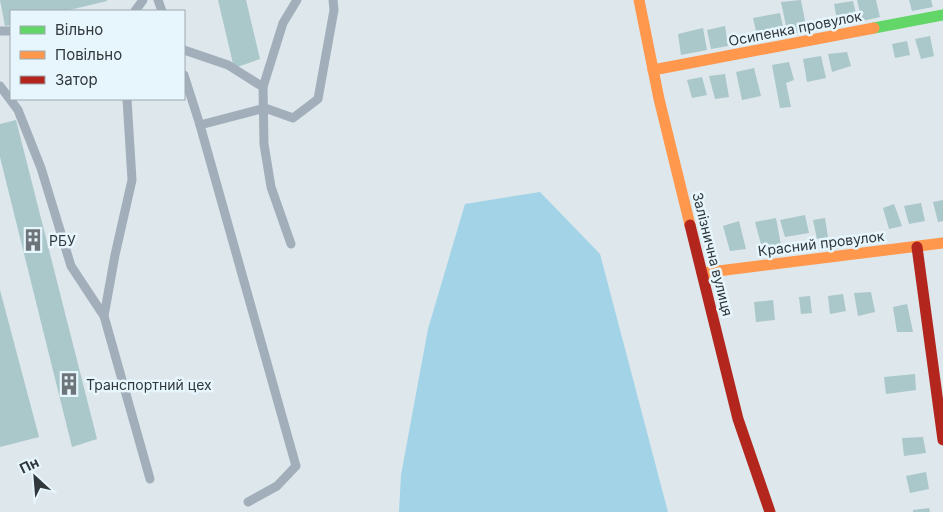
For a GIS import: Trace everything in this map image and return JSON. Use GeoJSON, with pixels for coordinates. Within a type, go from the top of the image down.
{"type":"FeatureCollection","features":[{"type":"Feature","properties":{"kind":"street","name":"Залізнична вулиця"},"geometry":{"type":"LineString","coordinates":[[639,0],[653,70],[738,419],[770,512]]}},
{"type":"Feature","properties":{"kind":"street","name":"Осипенка провулок"},"geometry":{"type":"LineString","coordinates":[[653,70],[943,15]]}},
{"type":"Feature","properties":{"kind":"street","name":"Красний провулок"},"geometry":{"type":"LineString","coordinates":[[702,273],[943,243]]}},
{"type":"Feature","properties":{"kind":"street"},"geometry":{"type":"LineString","coordinates":[[917,246],[943,440]]}},
{"type":"Feature","properties":{"kind":"lane"},"geometry":{"type":"LineString","coordinates":[[291,244],[271,187],[264,144],[265,108],[263,87],[283,23],[297,0]]}},
{"type":"Feature","properties":{"kind":"lane"},"geometry":{"type":"LineString","coordinates":[[200,125],[265,108],[293,118],[318,99],[334,10],[333,0]]}},
{"type":"Feature","properties":{"kind":"lane"},"geometry":{"type":"LineString","coordinates":[[185,50],[228,65],[263,87]]}},
{"type":"Feature","properties":{"kind":"lane"},"geometry":{"type":"LineString","coordinates":[[185,78],[200,125],[296,466],[277,486],[248,502]]}},
{"type":"Feature","properties":{"kind":"lane"},"geometry":{"type":"LineString","coordinates":[[0,86],[10,99]]}},
{"type":"Feature","properties":{"kind":"lane"},"geometry":{"type":"LineString","coordinates":[[10,100],[18,110],[41,168],[71,266],[104,316],[150,479]]}},
{"type":"Feature","properties":{"kind":"lane"},"geometry":{"type":"LineString","coordinates":[[104,316],[115,255],[132,180],[127,100]]}},
{"type":"Feature","properties":{"kind":"shaded area"},"geometry":{"type":"Polygon","coordinates":[[[540,192],[600,254],[668,512],[399,512],[401,475],[428,329],[465,204],[540,192]]]}},
{"type":"Feature","properties":{"kind":"building"},"geometry":{"type":"Polygon","coordinates":[[[0,0],[107,0],[69,10],[10,10],[10,25],[5,26],[0,0]]]}},
{"type":"Feature","properties":{"kind":"building"},"geometry":{"type":"Polygon","coordinates":[[[218,0],[246,0],[260,59],[234,68],[218,0]]]}},
{"type":"Feature","properties":{"kind":"building"},"geometry":{"type":"Polygon","coordinates":[[[801,0],[807,31],[788,35],[781,2],[801,0]]]}},
{"type":"Feature","properties":{"kind":"building"},"geometry":{"type":"Polygon","coordinates":[[[857,0],[876,0],[880,17],[862,21],[857,0]]]}},
{"type":"Feature","properties":{"kind":"building"},"geometry":{"type":"Polygon","coordinates":[[[909,0],[931,0],[933,7],[912,11],[909,0]]]}},
{"type":"Feature","properties":{"kind":"building"},"geometry":{"type":"Polygon","coordinates":[[[853,1],[858,22],[838,25],[834,4],[853,1]]]}},
{"type":"Feature","properties":{"kind":"building"},"geometry":{"type":"Polygon","coordinates":[[[780,13],[785,36],[758,40],[753,18],[780,13]]]}},
{"type":"Feature","properties":{"kind":"building"},"geometry":{"type":"Polygon","coordinates":[[[725,26],[728,46],[711,49],[707,30],[725,26]]]}},
{"type":"Feature","properties":{"kind":"building"},"geometry":{"type":"Polygon","coordinates":[[[703,28],[707,50],[681,55],[678,34],[703,28]]]}},
{"type":"Feature","properties":{"kind":"building"},"geometry":{"type":"Polygon","coordinates":[[[930,36],[934,56],[921,59],[915,39],[930,36]]]}},
{"type":"Feature","properties":{"kind":"building"},"geometry":{"type":"Polygon","coordinates":[[[907,41],[910,55],[895,58],[892,44],[907,41]]]}},
{"type":"Feature","properties":{"kind":"building"},"geometry":{"type":"Polygon","coordinates":[[[847,52],[851,66],[832,72],[828,54],[847,52]]]}},
{"type":"Feature","properties":{"kind":"building"},"geometry":{"type":"Polygon","coordinates":[[[821,56],[826,78],[807,82],[803,59],[821,56]]]}},
{"type":"Feature","properties":{"kind":"building"},"geometry":{"type":"Polygon","coordinates":[[[789,62],[794,80],[786,83],[791,107],[780,108],[772,65],[789,62]]]}},
{"type":"Feature","properties":{"kind":"building"},"geometry":{"type":"Polygon","coordinates":[[[754,68],[761,96],[742,100],[736,72],[754,68]]]}},
{"type":"Feature","properties":{"kind":"building"},"geometry":{"type":"Polygon","coordinates":[[[725,74],[729,97],[715,99],[709,76],[725,74]]]}},
{"type":"Feature","properties":{"kind":"building"},"geometry":{"type":"Polygon","coordinates":[[[702,77],[707,95],[692,98],[687,80],[702,77]]]}},
{"type":"Feature","properties":{"kind":"building","name":"РБУ"},"geometry":{"type":"Polygon","coordinates":[[[16,120],[97,439],[72,447],[0,157],[0,124],[16,120]]]}},
{"type":"Feature","properties":{"kind":"building"},"geometry":{"type":"Polygon","coordinates":[[[943,200],[943,221],[938,222],[933,202],[943,200]]]}},
{"type":"Feature","properties":{"kind":"building"},"geometry":{"type":"Polygon","coordinates":[[[921,203],[925,221],[909,224],[904,206],[921,203]]]}},
{"type":"Feature","properties":{"kind":"building"},"geometry":{"type":"Polygon","coordinates":[[[894,204],[902,226],[889,229],[883,208],[894,204]]]}},
{"type":"Feature","properties":{"kind":"building"},"geometry":{"type":"Polygon","coordinates":[[[805,215],[809,233],[785,237],[780,220],[805,215]]]}},
{"type":"Feature","properties":{"kind":"building"},"geometry":{"type":"Polygon","coordinates":[[[776,218],[781,245],[762,248],[755,222],[776,218]]]}},
{"type":"Feature","properties":{"kind":"building"},"geometry":{"type":"Polygon","coordinates":[[[825,218],[828,237],[817,239],[813,220],[825,218]]]}},
{"type":"Feature","properties":{"kind":"building"},"geometry":{"type":"Polygon","coordinates":[[[739,221],[746,249],[730,251],[723,226],[739,221]]]}},
{"type":"Feature","properties":{"kind":"building"},"geometry":{"type":"Polygon","coordinates":[[[0,290],[39,437],[0,447],[0,290]]]}},
{"type":"Feature","properties":{"kind":"building"},"geometry":{"type":"Polygon","coordinates":[[[871,292],[875,312],[858,316],[854,293],[871,292]]]}},
{"type":"Feature","properties":{"kind":"building"},"geometry":{"type":"Polygon","coordinates":[[[843,294],[846,311],[830,314],[828,296],[843,294]]]}},
{"type":"Feature","properties":{"kind":"building"},"geometry":{"type":"Polygon","coordinates":[[[810,296],[812,313],[801,314],[799,297],[810,296]]]}},
{"type":"Feature","properties":{"kind":"building"},"geometry":{"type":"Polygon","coordinates":[[[773,300],[775,320],[756,322],[754,302],[773,300]]]}},
{"type":"Feature","properties":{"kind":"building"},"geometry":{"type":"Polygon","coordinates":[[[907,304],[913,332],[897,332],[893,307],[907,304]]]}},
{"type":"Feature","properties":{"kind":"building"},"geometry":{"type":"Polygon","coordinates":[[[915,374],[916,390],[886,394],[884,377],[915,374]]]}},
{"type":"Feature","properties":{"kind":"building"},"geometry":{"type":"Polygon","coordinates":[[[923,437],[926,453],[904,456],[902,438],[923,437]]]}},
{"type":"Feature","properties":{"kind":"building"},"geometry":{"type":"Polygon","coordinates":[[[926,472],[929,489],[910,493],[906,476],[926,472]]]}},
{"type":"Feature","properties":{"kind":"building"},"geometry":{"type":"Polygon","coordinates":[[[929,508],[930,512],[913,512],[913,510],[929,508]]]}},
{"type":"Feature","properties":{"kind":"traffic: fast"},"geometry":{"type":"LineString","coordinates":[[874,28],[943,15]]}},
{"type":"Feature","properties":{"kind":"traffic: slow"},"geometry":{"type":"LineString","coordinates":[[639,0],[659,99],[690,225]]}},
{"type":"Feature","properties":{"kind":"traffic: slow"},"geometry":{"type":"LineString","coordinates":[[653,70],[874,28]]}},
{"type":"Feature","properties":{"kind":"traffic: slow"},"geometry":{"type":"LineString","coordinates":[[702,273],[943,243]]}},
{"type":"Feature","properties":{"kind":"traffic: jam"},"geometry":{"type":"LineString","coordinates":[[690,225],[738,419],[770,512]]}},
{"type":"Feature","properties":{"kind":"traffic: jam"},"geometry":{"type":"LineString","coordinates":[[917,247],[943,440]]}},
{"type":"Feature","properties":{"kind":"place","name":"РБУ"},"geometry":{"type":"Point","coordinates":[33,240]}},
{"type":"Feature","properties":{"kind":"place","name":"Транспортний цех"},"geometry":{"type":"Point","coordinates":[69,384]}}]}
